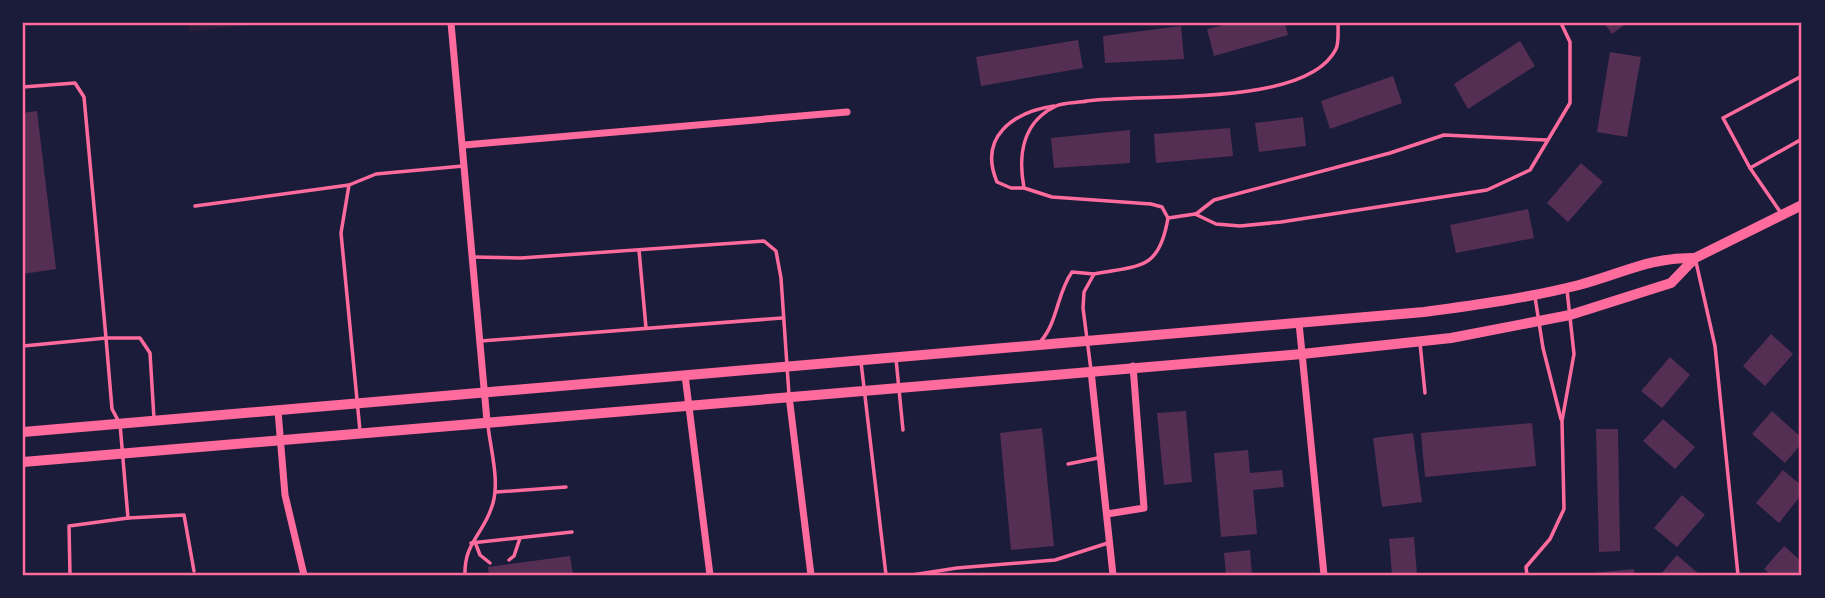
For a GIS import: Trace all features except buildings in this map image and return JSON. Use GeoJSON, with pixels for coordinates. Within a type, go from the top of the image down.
{"type":"FeatureCollection","features":[{"type":"Feature","properties":{"kind":"main road"},"geometry":{"type":"LineString","coordinates":[[23,461],[1133,366],[1302,354],[1420,341],[1570,315],[1671,283],[1695,258],[1802,205]]}},
{"type":"Feature","properties":{"kind":"main road"},"geometry":{"type":"LineString","coordinates":[[23,432],[1424,312],[1567,288],[1656,260],[1695,258]]}},
{"type":"Feature","properties":{"kind":"street"},"geometry":{"type":"LineString","coordinates":[[451,23],[487,421]]}},
{"type":"Feature","properties":{"kind":"street"},"geometry":{"type":"LineString","coordinates":[[464,145],[847,112]]}},
{"type":"Feature","properties":{"kind":"street"},"geometry":{"type":"LineString","coordinates":[[1299,323],[1324,575]]}},
{"type":"Feature","properties":{"kind":"street"},"geometry":{"type":"LineString","coordinates":[[1107,514],[1144,508],[1133,366]]}},
{"type":"Feature","properties":{"kind":"street"},"geometry":{"type":"LineString","coordinates":[[1091,370],[1113,575]]}},
{"type":"Feature","properties":{"kind":"street"},"geometry":{"type":"LineString","coordinates":[[685,375],[710,575]]}},
{"type":"Feature","properties":{"kind":"street"},"geometry":{"type":"LineString","coordinates":[[789,395],[811,575]]}},
{"type":"Feature","properties":{"kind":"street"},"geometry":{"type":"LineString","coordinates":[[278,411],[285,495],[304,575]]}},
{"type":"Feature","properties":{"kind":"lane"},"geometry":{"type":"LineString","coordinates":[[1038,345],[1051,329],[1063,284],[1072,272],[1094,274],[1144,264],[1159,252],[1168,218],[1163,207],[1151,204],[1052,197],[1024,188],[1011,188],[997,182],[989,164],[995,139],[1014,119],[1033,109],[1109,98],[1237,93],[1289,82],[1315,71],[1336,49],[1338,23]]}},
{"type":"Feature","properties":{"kind":"lane"},"geometry":{"type":"LineString","coordinates":[[1195,214],[1216,224],[1240,226],[1488,190],[1530,170],[1570,103],[1570,42],[1561,23]]}},
{"type":"Feature","properties":{"kind":"lane"},"geometry":{"type":"LineString","coordinates":[[1782,215],[1723,118],[1802,76],[1802,83]]}},
{"type":"Feature","properties":{"kind":"lane"},"geometry":{"type":"LineString","coordinates":[[23,87],[75,83],[84,97],[112,409],[120,424],[128,518]]}},
{"type":"Feature","properties":{"kind":"lane"},"geometry":{"type":"LineString","coordinates":[[1024,188],[1019,163],[1023,142],[1033,125],[1056,106]]}},
{"type":"Feature","properties":{"kind":"lane"},"geometry":{"type":"LineString","coordinates":[[1168,218],[1195,214],[1214,200],[1390,153],[1444,135],[1547,140]]}},
{"type":"Feature","properties":{"kind":"lane"},"geometry":{"type":"LineString","coordinates":[[1751,168],[1802,139]]}},
{"type":"Feature","properties":{"kind":"lane"},"geometry":{"type":"LineString","coordinates":[[195,206],[348,184],[376,174],[466,166]]}},
{"type":"Feature","properties":{"kind":"lane"},"geometry":{"type":"LineString","coordinates":[[348,184],[341,233],[360,431]]}},
{"type":"Feature","properties":{"kind":"lane"},"geometry":{"type":"LineString","coordinates":[[474,257],[521,258],[764,241],[776,251],[781,278],[789,395]]}},
{"type":"Feature","properties":{"kind":"lane"},"geometry":{"type":"LineString","coordinates":[[639,249],[646,328]]}},
{"type":"Feature","properties":{"kind":"lane"},"geometry":{"type":"LineString","coordinates":[[1695,258],[1716,346],[1738,575]]}},
{"type":"Feature","properties":{"kind":"lane"},"geometry":{"type":"LineString","coordinates":[[1091,370],[1084,292],[1094,274]]}},
{"type":"Feature","properties":{"kind":"lane"},"geometry":{"type":"LineString","coordinates":[[1527,575],[1526,567],[1550,539],[1564,509],[1562,421],[1574,354],[1567,288]]}},
{"type":"Feature","properties":{"kind":"lane"},"geometry":{"type":"LineString","coordinates":[[1535,295],[1562,421]]}},
{"type":"Feature","properties":{"kind":"lane"},"geometry":{"type":"LineString","coordinates":[[481,341],[782,318]]}},
{"type":"Feature","properties":{"kind":"lane"},"geometry":{"type":"LineString","coordinates":[[23,346],[106,338],[140,338],[150,353],[155,421]]}},
{"type":"Feature","properties":{"kind":"lane"},"geometry":{"type":"LineString","coordinates":[[1420,341],[1425,393]]}},
{"type":"Feature","properties":{"kind":"lane"},"geometry":{"type":"LineString","coordinates":[[896,358],[903,430]]}},
{"type":"Feature","properties":{"kind":"lane"},"geometry":{"type":"LineString","coordinates":[[861,360],[886,575]]}},
{"type":"Feature","properties":{"kind":"lane"},"geometry":{"type":"LineString","coordinates":[[465,575],[465,562],[491,511],[495,492],[487,421]]}},
{"type":"Feature","properties":{"kind":"lane"},"geometry":{"type":"LineString","coordinates":[[1068,464],[1100,458]]}},
{"type":"Feature","properties":{"kind":"lane"},"geometry":{"type":"LineString","coordinates":[[495,492],[566,487]]}},
{"type":"Feature","properties":{"kind":"lane"},"geometry":{"type":"LineString","coordinates":[[70,575],[69,526],[128,518],[184,515],[194,571]]}},
{"type":"Feature","properties":{"kind":"lane"},"geometry":{"type":"LineString","coordinates":[[473,542],[572,532]]}},
{"type":"Feature","properties":{"kind":"lane"},"geometry":{"type":"LineString","coordinates":[[509,560],[514,556],[520,538]]}},
{"type":"Feature","properties":{"kind":"lane"},"geometry":{"type":"LineString","coordinates":[[473,542],[480,555],[490,562]]}},
{"type":"Feature","properties":{"kind":"lane"},"geometry":{"type":"LineString","coordinates":[[912,575],[957,568],[1055,560],[1110,542]]}},
{"type":"Feature","properties":{"kind":"shaded area"},"geometry":{"type":"Polygon","coordinates":[[[189,23],[263,23],[189,32],[189,23]]]}}]}
